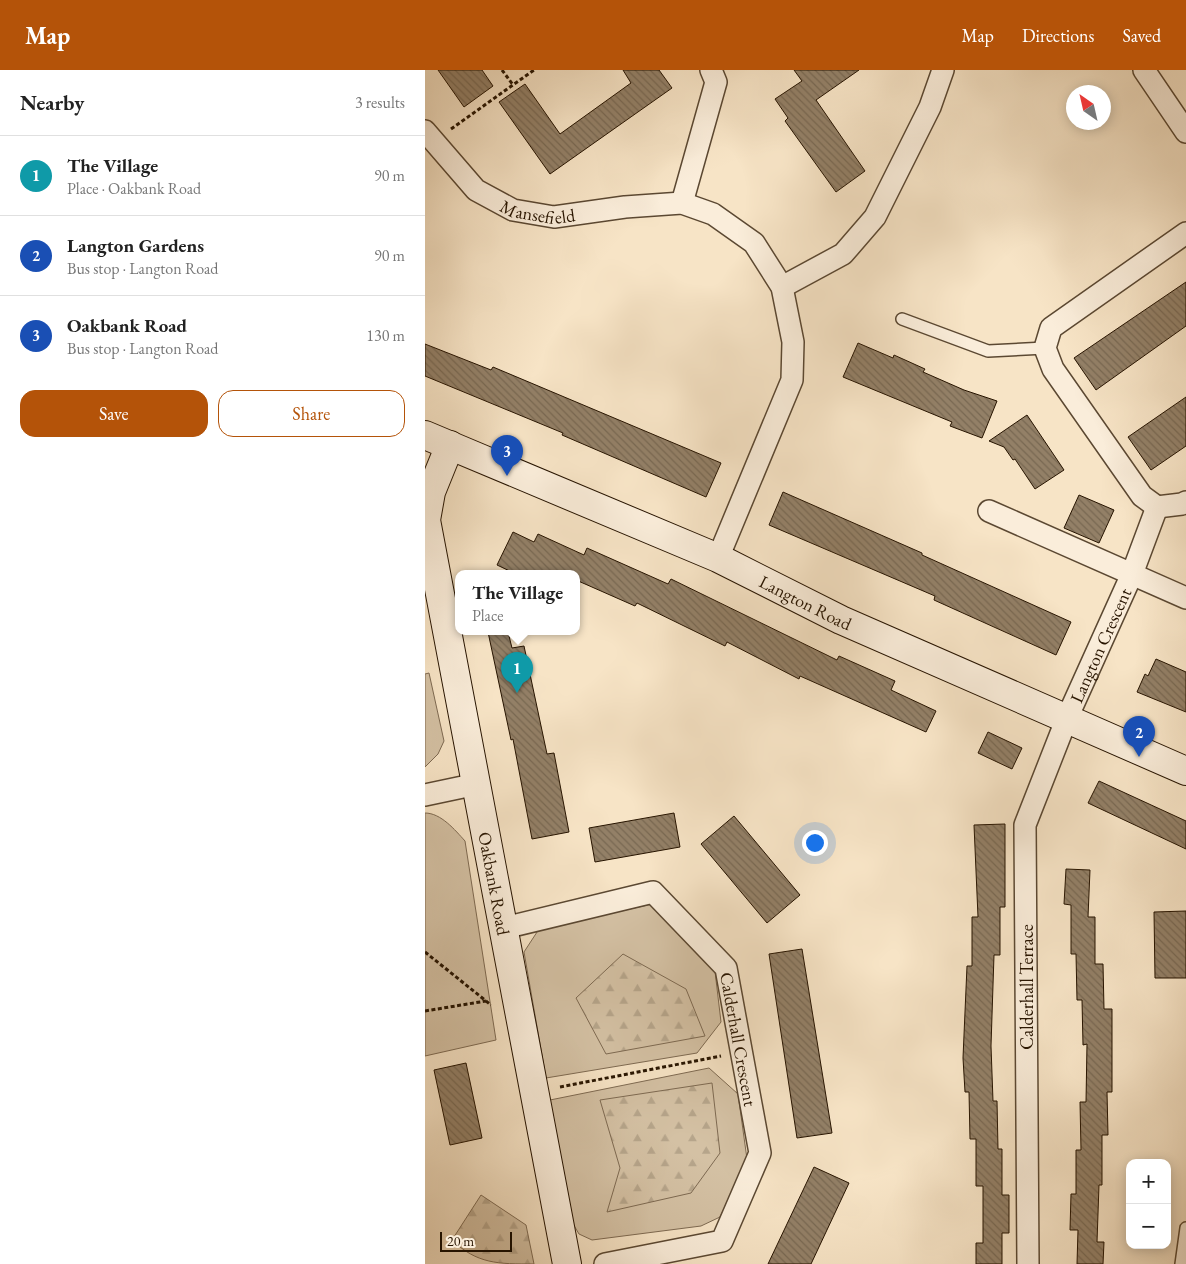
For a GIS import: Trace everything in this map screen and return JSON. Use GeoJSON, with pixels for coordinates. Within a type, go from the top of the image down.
{"type":"FeatureCollection","features":[{"type":"Feature","properties":{"kind":"street"},"geometry":{"type":"LineString","coordinates":[[682,203],[716,82],[711,70]]}},
{"type":"Feature","properties":{"kind":"street"},"geometry":{"type":"LineString","coordinates":[[782,287],[843,254],[875,217],[930,107],[943,70]]}},
{"type":"Feature","properties":{"kind":"street"},"geometry":{"type":"LineString","coordinates":[[1144,70],[1186,132]]}},
{"type":"Feature","properties":{"kind":"street","name":"Mansefield"},"geometry":{"type":"LineString","coordinates":[[429,137],[476,190],[513,210],[554,217],[682,203],[713,214],[754,243],[782,287],[793,342],[792,380],[718,558]]}},
{"type":"Feature","properties":{"kind":"street"},"geometry":{"type":"LineString","coordinates":[[1186,233],[1051,328],[1045,348],[1053,369],[1142,496],[1157,507],[1186,502]]}},
{"type":"Feature","properties":{"kind":"street","name":"Langton Road"},"geometry":{"type":"LineString","coordinates":[[425,435],[718,558],[841,620],[1186,771]]}},
{"type":"Feature","properties":{"kind":"street","name":"Oakbank Road"},"geometry":{"type":"LineString","coordinates":[[450,445],[431,492],[426,520],[567,1264]]}},
{"type":"Feature","properties":{"kind":"street","name":"Langton Crescent"},"geometry":{"type":"LineString","coordinates":[[1067,718],[1132,574],[1157,507]]}},
{"type":"Feature","properties":{"kind":"street"},"geometry":{"type":"LineString","coordinates":[[989,511],[1132,574]]}},
{"type":"Feature","properties":{"kind":"street","name":"Langton Crescent"},"geometry":{"type":"LineString","coordinates":[[1132,574],[1186,598]]}},
{"type":"Feature","properties":{"kind":"street","name":"Calderhall Terrace"},"geometry":{"type":"LineString","coordinates":[[1028,1264],[1025,825],[1067,718]]}},
{"type":"Feature","properties":{"kind":"street"},"geometry":{"type":"LineString","coordinates":[[425,795],[477,784]]}},
{"type":"Feature","properties":{"kind":"street","name":"Calderhall Crescent"},"geometry":{"type":"LineString","coordinates":[[504,928],[653,892],[726,968],[760,1154],[722,1241],[605,1264]]}},
{"type":"Feature","properties":{"kind":"lane"},"geometry":{"type":"LineString","coordinates":[[902,319],[988,351],[1045,348]]}},
{"type":"Feature","properties":{"kind":"lane"},"geometry":{"type":"LineString","coordinates":[[1183,1256],[1186,1228]]}},
{"type":"Feature","properties":{"kind":"path"},"geometry":{"type":"LineString","coordinates":[[502,70],[513,85]]}},
{"type":"Feature","properties":{"kind":"path"},"geometry":{"type":"LineString","coordinates":[[429,137],[534,70]]}},
{"type":"Feature","properties":{"kind":"path"},"geometry":{"type":"LineString","coordinates":[[425,952],[494,1007]]}},
{"type":"Feature","properties":{"kind":"path"},"geometry":{"type":"LineString","coordinates":[[425,1011],[486,1001]]}},
{"type":"Feature","properties":{"kind":"path"},"geometry":{"type":"LineString","coordinates":[[535,1092],[742,1052]]}},
{"type":"Feature","properties":{"kind":"green space"},"geometry":{"type":"Polygon","coordinates":[[[429,673],[444,741],[438,754],[425,767],[425,674],[429,673]]]}},
{"type":"Feature","properties":{"kind":"green space"},"geometry":{"type":"Polygon","coordinates":[[[425,813],[442,819],[465,841],[496,1040],[425,1056],[425,813]]]}},
{"type":"Feature","properties":{"kind":"green space"},"geometry":{"type":"Polygon","coordinates":[[[657,903],[714,963],[721,1022],[697,1053],[546,1078],[524,952],[539,929],[657,903]]]}},
{"type":"Feature","properties":{"kind":"green space"},"geometry":{"type":"Polygon","coordinates":[[[623,954],[686,989],[705,1036],[606,1054],[576,998],[623,954]]]}},
{"type":"Feature","properties":{"kind":"green space"},"geometry":{"type":"Polygon","coordinates":[[[709,1068],[738,1094],[747,1159],[720,1217],[701,1226],[592,1240],[579,1234],[572,1222],[550,1100],[709,1068]]]}},
{"type":"Feature","properties":{"kind":"green space"},"geometry":{"type":"Polygon","coordinates":[[[712,1083],[720,1153],[691,1193],[607,1212],[620,1168],[600,1100],[712,1083]]]}},
{"type":"Feature","properties":{"kind":"green space"},"geometry":{"type":"Polygon","coordinates":[[[481,1195],[526,1225],[534,1264],[510,1264],[489,1261],[470,1254],[452,1240],[481,1195]]]}},
{"type":"Feature","properties":{"kind":"building"},"geometry":{"type":"Polygon","coordinates":[[[438,70],[482,70],[493,86],[464,107],[438,70]]]}},
{"type":"Feature","properties":{"kind":"building"},"geometry":{"type":"Polygon","coordinates":[[[623,70],[659,70],[672,88],[550,174],[499,102],[525,84],[560,134],[631,83],[623,70]]]}},
{"type":"Feature","properties":{"kind":"building"},"geometry":{"type":"Polygon","coordinates":[[[794,70],[859,70],[816,100],[865,171],[836,192],[785,121],[788,118],[775,99],[802,81],[794,70]]]}},
{"type":"Feature","properties":{"kind":"building"},"geometry":{"type":"Polygon","coordinates":[[[1186,282],[1186,326],[1096,390],[1074,358],[1186,282]]]}},
{"type":"Feature","properties":{"kind":"building"},"geometry":{"type":"Polygon","coordinates":[[[858,343],[893,358],[894,355],[925,369],[923,372],[964,390],[997,401],[982,438],[950,426],[952,422],[843,377],[858,343]]]}},
{"type":"Feature","properties":{"kind":"building"},"geometry":{"type":"Polygon","coordinates":[[[425,344],[491,370],[493,367],[721,463],[706,497],[562,435],[563,433],[425,376],[425,344]]]}},
{"type":"Feature","properties":{"kind":"building"},"geometry":{"type":"Polygon","coordinates":[[[1186,397],[1186,446],[1151,470],[1128,437],[1186,397]]]}},
{"type":"Feature","properties":{"kind":"building"},"geometry":{"type":"Polygon","coordinates":[[[1027,415],[1064,470],[1035,489],[1015,459],[1013,460],[1004,447],[989,441],[1027,415]]]}},
{"type":"Feature","properties":{"kind":"building"},"geometry":{"type":"Polygon","coordinates":[[[783,492],[922,553],[922,555],[1071,622],[1056,655],[934,600],[935,596],[769,525],[783,492]]]}},
{"type":"Feature","properties":{"kind":"building"},"geometry":{"type":"Polygon","coordinates":[[[1079,495],[1114,510],[1099,543],[1064,528],[1079,495]]]}},
{"type":"Feature","properties":{"kind":"building"},"geometry":{"type":"Polygon","coordinates":[[[513,532],[534,542],[538,534],[584,555],[587,548],[668,584],[671,579],[837,660],[839,656],[895,681],[891,690],[936,711],[926,732],[800,676],[799,679],[727,642],[725,646],[637,603],[635,606],[580,582],[580,570],[508,570],[497,565],[513,532]]]}},
{"type":"Feature","properties":{"kind":"building"},"geometry":{"type":"Polygon","coordinates":[[[489,635],[509,635],[512,648],[524,646],[547,754],[554,753],[569,832],[532,839],[513,739],[511,740],[489,635]]]}},
{"type":"Feature","properties":{"kind":"building"},"geometry":{"type":"Polygon","coordinates":[[[1156,659],[1186,672],[1186,712],[1137,692],[1145,674],[1148,676],[1156,659]]]}},
{"type":"Feature","properties":{"kind":"building"},"geometry":{"type":"Polygon","coordinates":[[[988,732],[1022,748],[1012,769],[978,753],[988,732]]]}},
{"type":"Feature","properties":{"kind":"building"},"geometry":{"type":"Polygon","coordinates":[[[1099,781],[1186,821],[1186,849],[1088,803],[1099,781]]]}},
{"type":"Feature","properties":{"kind":"building"},"geometry":{"type":"Polygon","coordinates":[[[674,813],[680,847],[595,862],[589,828],[674,813]]]}},
{"type":"Feature","properties":{"kind":"building"},"geometry":{"type":"Polygon","coordinates":[[[734,816],[800,895],[767,923],[701,844],[734,816]]]}},
{"type":"Feature","properties":{"kind":"building"},"geometry":{"type":"Polygon","coordinates":[[[1005,824],[1005,907],[1000,907],[1000,955],[994,955],[991,1046],[993,1101],[997,1101],[998,1149],[1002,1149],[1002,1195],[1009,1195],[1009,1233],[1002,1233],[1002,1264],[976,1264],[976,1243],[983,1243],[983,1186],[976,1186],[976,1139],[970,1139],[969,1092],[965,1092],[963,1058],[967,966],[972,966],[972,917],[978,917],[974,825],[1005,824]]]}},
{"type":"Feature","properties":{"kind":"building"},"geometry":{"type":"Polygon","coordinates":[[[1066,869],[1090,870],[1088,917],[1095,917],[1095,964],[1103,964],[1104,1009],[1112,1009],[1112,1092],[1107,1092],[1108,1135],[1102,1135],[1102,1185],[1099,1185],[1097,1242],[1104,1242],[1103,1264],[1077,1264],[1078,1230],[1070,1230],[1071,1194],[1076,1194],[1076,1150],[1081,1150],[1080,1102],[1086,1102],[1087,1044],[1083,1045],[1082,1000],[1077,1000],[1076,954],[1071,954],[1071,905],[1064,904],[1066,869]]]}},
{"type":"Feature","properties":{"kind":"building"},"geometry":{"type":"Polygon","coordinates":[[[1186,911],[1186,978],[1155,978],[1154,912],[1186,911]]]}},
{"type":"Feature","properties":{"kind":"building"},"geometry":{"type":"Polygon","coordinates":[[[802,949],[832,1133],[797,1138],[769,954],[802,949]]]}},
{"type":"Feature","properties":{"kind":"building"},"geometry":{"type":"Polygon","coordinates":[[[466,1063],[482,1138],[450,1145],[434,1070],[466,1063]]]}},
{"type":"Feature","properties":{"kind":"building"},"geometry":{"type":"Polygon","coordinates":[[[814,1167],[849,1183],[811,1264],[768,1264],[814,1167]]]}},
{"type":"Feature","properties":{"kind":"place","name":"Oakbank Road"},"geometry":{"type":"Point","coordinates":[507,476]}},
{"type":"Feature","properties":{"kind":"place","name":"The Village"},"geometry":{"type":"Point","coordinates":[517,693]}},
{"type":"Feature","properties":{"kind":"place","name":"Langton Gardens"},"geometry":{"type":"Point","coordinates":[1139,757]}}]}
